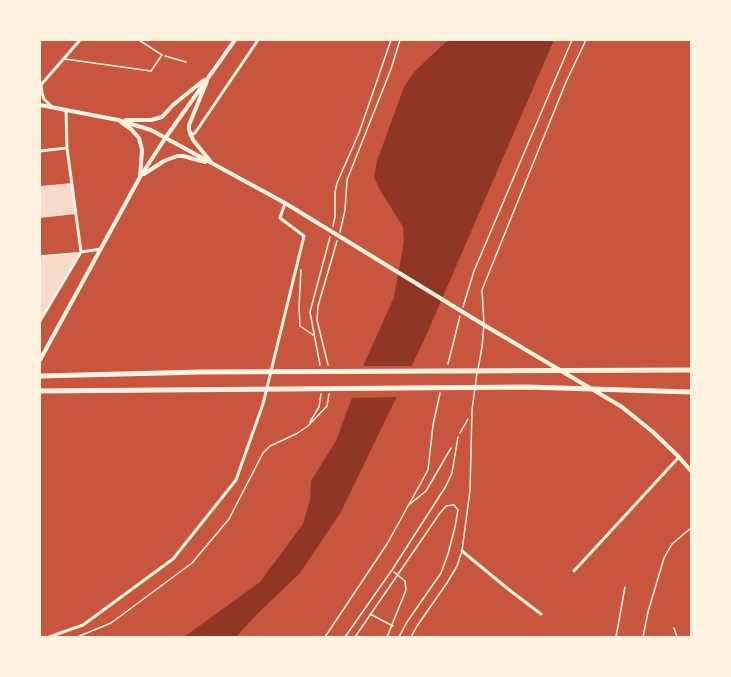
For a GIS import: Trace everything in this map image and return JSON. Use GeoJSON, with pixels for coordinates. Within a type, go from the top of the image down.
{"type":"FeatureCollection","features":[{"type":"Feature","properties":{"kind":"highway"},"geometry":{"type":"LineString","coordinates":[[40,376],[210,372],[691,370]]}},
{"type":"Feature","properties":{"kind":"highway"},"geometry":{"type":"LineString","coordinates":[[40,391],[526,387],[691,392]]}},
{"type":"Feature","properties":{"kind":"street"},"geometry":{"type":"LineString","coordinates":[[52,107],[44,99],[41,85],[80,40]]}},
{"type":"Feature","properties":{"kind":"street"},"geometry":{"type":"LineString","coordinates":[[40,360],[140,177],[166,137],[235,40]]}},
{"type":"Feature","properties":{"kind":"street"},"geometry":{"type":"LineString","coordinates":[[190,135],[195,133],[258,40]]}},
{"type":"Feature","properties":{"kind":"street"},"geometry":{"type":"LineString","coordinates":[[118,120],[151,120],[162,117],[173,105],[209,76]]}},
{"type":"Feature","properties":{"kind":"street"},"geometry":{"type":"LineString","coordinates":[[209,76],[189,125],[190,135],[213,165]]}},
{"type":"Feature","properties":{"kind":"street"},"geometry":{"type":"LineString","coordinates":[[40,105],[118,120],[152,130],[213,165],[285,203],[320,226],[622,407],[653,432],[691,471]]}},
{"type":"Feature","properties":{"kind":"street"},"geometry":{"type":"LineString","coordinates":[[40,321],[82,252],[67,148],[66,109]]}},
{"type":"Feature","properties":{"kind":"street"},"geometry":{"type":"LineString","coordinates":[[118,120],[131,128],[139,138],[142,150],[140,177]]}},
{"type":"Feature","properties":{"kind":"street"},"geometry":{"type":"LineString","coordinates":[[40,151],[67,148]]}},
{"type":"Feature","properties":{"kind":"street"},"geometry":{"type":"LineString","coordinates":[[140,177],[164,161],[177,156],[183,156],[213,165]]}},
{"type":"Feature","properties":{"kind":"street"},"geometry":{"type":"LineString","coordinates":[[49,637],[83,625],[173,559],[236,480],[263,404],[304,236],[280,218],[285,203]]}},
{"type":"Feature","properties":{"kind":"street"},"geometry":{"type":"LineString","coordinates":[[82,252],[101,250]]}},
{"type":"Feature","properties":{"kind":"street"},"geometry":{"type":"LineString","coordinates":[[574,571],[679,457]]}},
{"type":"Feature","properties":{"kind":"street"},"geometry":{"type":"LineString","coordinates":[[462,551],[541,614]]}},
{"type":"Feature","properties":{"kind":"lane"},"geometry":{"type":"LineString","coordinates":[[63,59],[151,71],[162,55],[139,40]]}},
{"type":"Feature","properties":{"kind":"lane"},"geometry":{"type":"LineString","coordinates":[[411,637],[447,583],[457,566],[462,551],[470,490],[472,410],[484,325],[482,290],[566,82],[586,40]]}},
{"type":"Feature","properties":{"kind":"lane"},"geometry":{"type":"LineString","coordinates":[[345,637],[392,570],[446,486],[452,473],[458,437]]}},
{"type":"Feature","properties":{"kind":"lane"},"geometry":{"type":"LineString","coordinates":[[643,637],[648,612],[664,558],[672,544],[691,528]]}},
{"type":"Feature","properties":{"kind":"lane"},"geometry":{"type":"LineString","coordinates":[[616,637],[625,587]]}},
{"type":"Feature","properties":{"kind":"lane"},"geometry":{"type":"LineString","coordinates":[[674,628],[677,637]]}},
{"type":"Feature","properties":{"kind":"path"},"geometry":{"type":"LineString","coordinates":[[463,309],[474,271],[572,40]]}},
{"type":"Feature","properties":{"kind":"path"},"geometry":{"type":"LineString","coordinates":[[162,55],[186,62]]}},
{"type":"Feature","properties":{"kind":"path"},"geometry":{"type":"LineString","coordinates":[[40,256],[82,252]]}},
{"type":"Feature","properties":{"kind":"path"},"geometry":{"type":"LineString","coordinates":[[302,268],[299,307],[300,326],[313,335]]}},
{"type":"Feature","properties":{"kind":"path"},"geometry":{"type":"LineString","coordinates":[[447,367],[460,316]]}},
{"type":"Feature","properties":{"kind":"path"},"geometry":{"type":"LineString","coordinates":[[325,637],[387,544],[428,470],[432,425],[441,389]]}},
{"type":"Feature","properties":{"kind":"path"},"geometry":{"type":"LineString","coordinates":[[409,504],[426,491],[472,410]]}},
{"type":"Feature","properties":{"kind":"path"},"geometry":{"type":"LineString","coordinates":[[77,637],[111,623],[192,563],[229,519],[263,453],[270,446],[296,434],[308,426]]}},
{"type":"Feature","properties":{"kind":"path"},"geometry":{"type":"LineString","coordinates":[[355,637],[440,513],[446,506],[454,505],[458,510],[455,527],[441,573],[407,622],[399,637]]}},
{"type":"Feature","properties":{"kind":"path"},"geometry":{"type":"LineString","coordinates":[[387,637],[393,626],[406,590],[405,581],[392,570]]}},
{"type":"Feature","properties":{"kind":"path"},"geometry":{"type":"LineString","coordinates":[[370,614],[393,626]]}},
{"type":"Feature","properties":{"kind":"shaded area"},"geometry":{"type":"Polygon","coordinates":[[[448,40],[554,40],[425,338],[341,512],[300,573],[257,614],[236,637],[184,637],[260,582],[303,524],[310,500],[311,481],[336,441],[365,362],[394,297],[404,241],[403,227],[380,190],[374,177],[377,161],[404,87],[415,71],[448,40]]]}},
{"type":"Feature","properties":{"kind":"pier"},"geometry":{"type":"Polygon","coordinates":[[[361,366],[414,366],[399,397],[350,398],[361,366]]]}},
{"type":"Feature","properties":{"kind":"building"},"geometry":{"type":"Polygon","coordinates":[[[72,183],[76,214],[40,218],[40,186],[72,183]]]}},
{"type":"Feature","properties":{"kind":"building"},"geometry":{"type":"Polygon","coordinates":[[[81,252],[40,322],[40,260],[42,256],[81,252]]]}}]}
